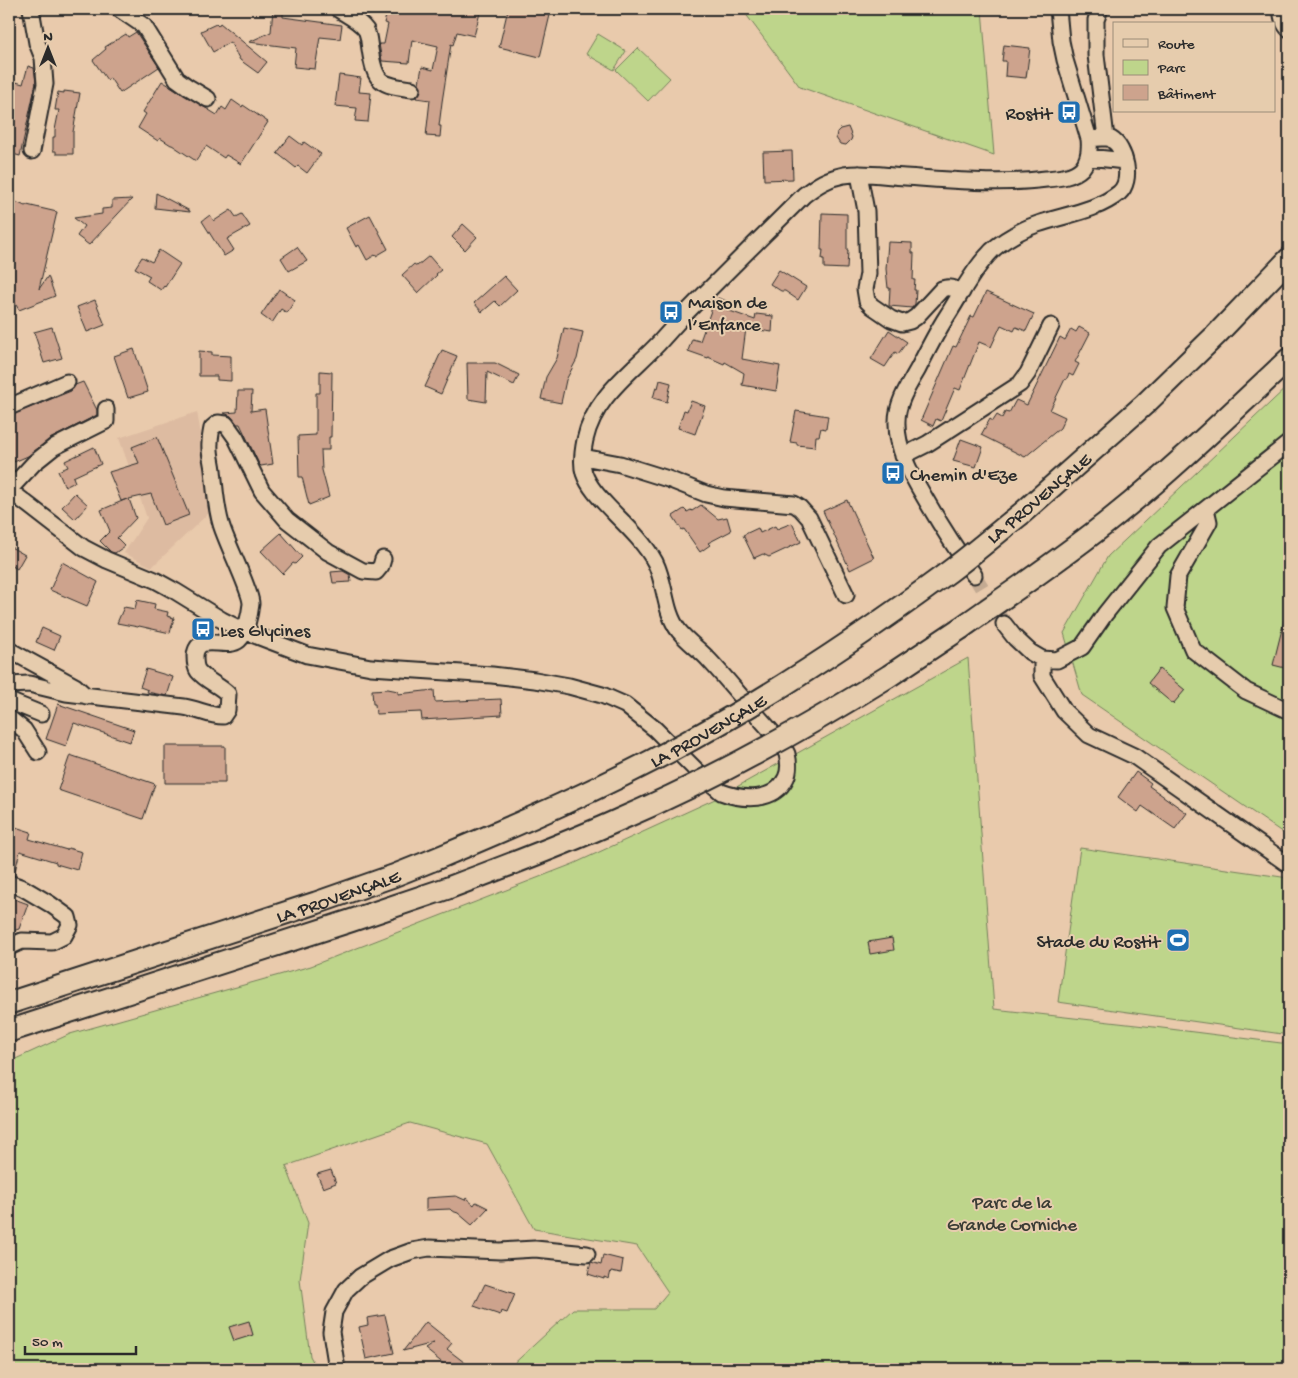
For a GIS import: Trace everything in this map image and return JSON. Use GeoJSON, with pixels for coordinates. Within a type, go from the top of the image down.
{"type":"FeatureCollection","features":[{"type":"Feature","properties":{"kind":"highway","name":"LA PROVENÇALE"},"geometry":{"type":"LineString","coordinates":[[9,1003],[393,876],[559,806],[687,742],[752,704],[889,615],[951,570],[1021,514],[1144,404],[1216,335],[1289,259]]}},
{"type":"Feature","properties":{"kind":"highway","name":"LA PROVENÇALE"},"geometry":{"type":"LineString","coordinates":[[9,1031],[448,888],[598,829],[686,789],[749,756],[815,720],[888,676],[962,628],[1051,564],[1115,516],[1289,360]]}},
{"type":"Feature","properties":{"kind":"street"},"geometry":{"type":"LineString","coordinates":[[30,9],[37,43],[43,58],[44,84],[32,151]]}},
{"type":"Feature","properties":{"kind":"street"},"geometry":{"type":"LineString","coordinates":[[118,9],[144,26],[177,78],[208,99]]}},
{"type":"Feature","properties":{"kind":"street"},"geometry":{"type":"LineString","coordinates":[[338,9],[365,28],[368,34],[374,69],[383,83],[412,89]]}},
{"type":"Feature","properties":{"kind":"street"},"geometry":{"type":"LineString","coordinates":[[106,409],[106,421],[54,447],[34,463],[9,490],[84,548],[155,580],[244,631],[307,655],[340,662],[400,670],[492,675],[535,680],[569,686],[602,696],[625,705],[643,718],[721,792],[732,797],[753,798],[773,793],[783,785],[787,775],[787,754],[770,729],[718,669],[678,630],[672,618],[660,574],[654,561],[636,536],[599,498],[587,480],[583,471],[583,457],[584,441],[590,424],[597,408],[610,391],[804,195],[819,183],[833,177],[859,174],[963,180],[1032,181],[1057,178],[1072,174],[1082,168],[1090,151],[1089,139],[1065,60],[1058,9]]}},
{"type":"Feature","properties":{"kind":"street"},"geometry":{"type":"LineString","coordinates":[[1100,9],[1096,20],[1096,55],[1106,138]]}},
{"type":"Feature","properties":{"kind":"street"},"geometry":{"type":"LineString","coordinates":[[1281,9],[1286,26],[1289,29]]}},
{"type":"Feature","properties":{"kind":"street"},"geometry":{"type":"LineString","coordinates":[[974,576],[952,544],[911,474],[903,456],[900,448],[897,421],[900,402],[938,330],[988,255],[1014,234],[1046,220],[1095,206],[1120,193],[1125,186],[1127,178],[1125,161],[1117,144],[1111,139],[1106,138],[1089,139]]}},
{"type":"Feature","properties":{"kind":"street"},"geometry":{"type":"LineString","coordinates":[[1088,157],[1125,161]]}},
{"type":"Feature","properties":{"kind":"street"},"geometry":{"type":"LineString","coordinates":[[859,174],[866,212],[867,301],[891,319],[902,323],[916,317],[942,289],[952,287],[962,292]]}},
{"type":"Feature","properties":{"kind":"street"},"geometry":{"type":"LineString","coordinates":[[903,456],[927,444],[1020,384],[1028,373],[1051,326]]}},
{"type":"Feature","properties":{"kind":"street"},"geometry":{"type":"LineString","coordinates":[[9,407],[67,382]]}},
{"type":"Feature","properties":{"kind":"street"},"geometry":{"type":"LineString","coordinates":[[9,685],[29,684],[86,696],[196,708],[215,716],[223,716],[227,710],[228,694],[196,669],[196,650],[201,645],[210,642],[232,644],[240,639],[244,631],[251,602],[239,567],[222,528],[210,444],[212,428],[218,423],[226,424],[236,438],[262,491],[287,520],[328,552],[363,571],[376,572],[381,566],[383,559]]}},
{"type":"Feature","properties":{"kind":"street"},"geometry":{"type":"LineString","coordinates":[[1004,624],[1030,652],[1042,658],[1057,660],[1082,647],[1105,614],[1159,546],[1289,443]]}},
{"type":"Feature","properties":{"kind":"street"},"geometry":{"type":"LineString","coordinates":[[583,457],[620,464],[668,479],[706,494],[724,498],[794,504],[809,518],[846,595]]}},
{"type":"Feature","properties":{"kind":"street"},"geometry":{"type":"LineString","coordinates":[[1206,508],[1209,522],[1178,576],[1175,608],[1193,650],[1246,691],[1289,710]]}},
{"type":"Feature","properties":{"kind":"street"},"geometry":{"type":"LineString","coordinates":[[9,650],[75,686],[86,696]]}},
{"type":"Feature","properties":{"kind":"street"},"geometry":{"type":"LineString","coordinates":[[1042,658],[1042,676],[1064,711],[1090,735],[1134,756],[1289,864]]}},
{"type":"Feature","properties":{"kind":"street"},"geometry":{"type":"LineString","coordinates":[[9,701],[40,714]]}},
{"type":"Feature","properties":{"kind":"street"},"geometry":{"type":"LineString","coordinates":[[9,718],[24,730],[38,752]]}},
{"type":"Feature","properties":{"kind":"street"},"geometry":{"type":"LineString","coordinates":[[9,883],[23,888],[50,904],[68,917],[70,925],[64,936],[52,942],[22,942],[9,947]]}},
{"type":"Feature","properties":{"kind":"street"},"geometry":{"type":"LineString","coordinates":[[337,1369],[331,1332],[334,1312],[346,1290],[360,1278],[390,1259],[412,1251],[429,1248],[500,1251],[535,1249],[587,1254]]}},
{"type":"Feature","properties":{"kind":"shaded area"},"geometry":{"type":"Polygon","coordinates":[[[197,412],[214,508],[152,567],[124,553],[147,518],[119,438],[197,412]]]}},
{"type":"Feature","properties":{"kind":"green space"},"geometry":{"type":"Polygon","coordinates":[[[742,9],[982,9],[994,155],[800,87],[742,9]]]}},
{"type":"Feature","properties":{"kind":"green space"},"geometry":{"type":"Polygon","coordinates":[[[598,34],[626,51],[614,70],[586,54],[598,34]]]}},
{"type":"Feature","properties":{"kind":"green space"},"geometry":{"type":"Polygon","coordinates":[[[638,48],[670,78],[648,101],[616,70],[638,48]]]}},
{"type":"Feature","properties":{"kind":"green space"},"geometry":{"type":"Polygon","coordinates":[[[1289,385],[1289,837],[1082,695],[1064,633],[1108,556],[1289,385]]]}},
{"type":"Feature","properties":{"kind":"green space","name":"Parc de la Grande Corniche"},"geometry":{"type":"Polygon","coordinates":[[[968,658],[994,1009],[1289,1044],[1289,1369],[508,1369],[573,1309],[654,1309],[668,1292],[637,1246],[534,1229],[487,1144],[410,1123],[286,1166],[308,1223],[300,1280],[310,1356],[317,1369],[9,1369],[9,1062],[70,1034],[311,966],[573,864],[715,799],[968,658]]]}},
{"type":"Feature","properties":{"kind":"green space","name":"Stade du Rostit"},"geometry":{"type":"Polygon","coordinates":[[[1080,848],[1289,878],[1289,1035],[1058,1002],[1080,848]]]}},
{"type":"Feature","properties":{"kind":"building"},"geometry":{"type":"Polygon","coordinates":[[[273,9],[283,9],[283,17],[342,25],[340,39],[320,37],[315,69],[294,67],[296,48],[249,42],[271,32],[273,9]]]}},
{"type":"Feature","properties":{"kind":"building"},"geometry":{"type":"Polygon","coordinates":[[[388,9],[408,9],[436,15],[437,9],[481,9],[474,36],[457,32],[453,45],[451,44],[439,126],[441,126],[440,137],[426,136],[430,100],[416,98],[421,91],[419,83],[422,67],[433,70],[438,46],[412,40],[409,63],[382,61],[379,44],[384,44],[388,24],[384,23],[388,9]]]}},
{"type":"Feature","properties":{"kind":"building"},"geometry":{"type":"Polygon","coordinates":[[[508,9],[549,9],[548,14],[550,15],[540,57],[499,47],[508,9]]]}},
{"type":"Feature","properties":{"kind":"building"},"geometry":{"type":"Polygon","coordinates":[[[220,23],[267,62],[258,73],[240,60],[230,42],[213,52],[201,31],[216,24],[218,26],[220,23]]]}},
{"type":"Feature","properties":{"kind":"building"},"geometry":{"type":"Polygon","coordinates":[[[136,32],[159,67],[120,93],[110,78],[107,80],[93,60],[106,49],[105,47],[126,34],[128,37],[136,32]]]}},
{"type":"Feature","properties":{"kind":"building"},"geometry":{"type":"Polygon","coordinates":[[[1004,45],[1030,48],[1026,78],[1005,76],[1006,61],[1002,61],[1004,45]]]}},
{"type":"Feature","properties":{"kind":"building"},"geometry":{"type":"Polygon","coordinates":[[[28,66],[34,68],[36,83],[20,156],[9,153],[9,106],[16,82],[23,84],[28,66]]]}},
{"type":"Feature","properties":{"kind":"building"},"geometry":{"type":"Polygon","coordinates":[[[339,75],[361,78],[359,92],[371,93],[368,122],[355,121],[357,108],[335,106],[339,75]]]}},
{"type":"Feature","properties":{"kind":"building"},"geometry":{"type":"Polygon","coordinates":[[[162,81],[217,115],[222,107],[226,110],[232,100],[268,122],[241,164],[226,155],[224,158],[206,146],[196,161],[160,138],[158,141],[138,128],[146,114],[143,112],[162,81]]]}},
{"type":"Feature","properties":{"kind":"building"},"geometry":{"type":"Polygon","coordinates":[[[64,91],[80,93],[73,132],[73,154],[56,154],[56,151],[53,151],[53,137],[55,137],[59,110],[55,110],[58,92],[64,93],[64,91]]]}},
{"type":"Feature","properties":{"kind":"building"},"geometry":{"type":"Polygon","coordinates":[[[848,127],[852,137],[851,140],[846,145],[840,144],[836,138],[837,132],[848,127]]]}},
{"type":"Feature","properties":{"kind":"building"},"geometry":{"type":"Polygon","coordinates":[[[290,136],[302,145],[304,142],[321,154],[307,173],[298,166],[296,168],[277,153],[290,136]]]}},
{"type":"Feature","properties":{"kind":"building"},"geometry":{"type":"Polygon","coordinates":[[[792,151],[793,179],[764,180],[763,152],[792,151]]]}},
{"type":"Feature","properties":{"kind":"building"},"geometry":{"type":"Polygon","coordinates":[[[156,193],[190,211],[190,212],[155,208],[156,193]]]}},
{"type":"Feature","properties":{"kind":"building"},"geometry":{"type":"Polygon","coordinates":[[[9,199],[25,206],[57,212],[39,289],[48,276],[55,296],[19,310],[9,293],[9,199]]]}},
{"type":"Feature","properties":{"kind":"building"},"geometry":{"type":"Polygon","coordinates":[[[132,199],[89,245],[77,236],[84,226],[74,218],[102,214],[102,209],[112,208],[112,200],[132,199]]]}},
{"type":"Feature","properties":{"kind":"building"},"geometry":{"type":"Polygon","coordinates":[[[231,210],[236,217],[242,214],[250,226],[227,239],[234,250],[224,256],[202,221],[210,215],[214,221],[231,210]]]}},
{"type":"Feature","properties":{"kind":"building"},"geometry":{"type":"Polygon","coordinates":[[[822,213],[847,214],[847,269],[824,268],[823,250],[821,250],[822,213]]]}},
{"type":"Feature","properties":{"kind":"building"},"geometry":{"type":"Polygon","coordinates":[[[370,215],[388,249],[367,260],[359,245],[356,247],[346,228],[370,215]]]}},
{"type":"Feature","properties":{"kind":"building"},"geometry":{"type":"Polygon","coordinates":[[[463,224],[477,237],[465,250],[452,237],[463,224]]]}},
{"type":"Feature","properties":{"kind":"building"},"geometry":{"type":"Polygon","coordinates":[[[888,242],[912,243],[912,253],[914,253],[913,280],[915,280],[914,290],[916,290],[915,304],[912,308],[889,306],[890,288],[888,288],[886,269],[888,242]]]}},
{"type":"Feature","properties":{"kind":"building"},"geometry":{"type":"Polygon","coordinates":[[[297,247],[307,261],[289,271],[281,258],[297,247]]]}},
{"type":"Feature","properties":{"kind":"building"},"geometry":{"type":"Polygon","coordinates":[[[159,250],[180,264],[161,290],[147,281],[150,276],[135,268],[142,257],[152,262],[159,250]]]}},
{"type":"Feature","properties":{"kind":"building"},"geometry":{"type":"Polygon","coordinates":[[[429,256],[441,270],[418,293],[402,275],[414,264],[417,266],[429,256]]]}},
{"type":"Feature","properties":{"kind":"building"},"geometry":{"type":"Polygon","coordinates":[[[779,270],[806,287],[798,300],[770,284],[779,270]]]}},
{"type":"Feature","properties":{"kind":"building"},"geometry":{"type":"Polygon","coordinates":[[[504,276],[517,290],[500,306],[495,301],[482,312],[474,303],[504,276]]]}},
{"type":"Feature","properties":{"kind":"building"},"geometry":{"type":"Polygon","coordinates":[[[279,289],[295,300],[287,313],[281,309],[272,323],[261,315],[279,289]]]}},
{"type":"Feature","properties":{"kind":"building"},"geometry":{"type":"Polygon","coordinates":[[[986,292],[1034,314],[1026,331],[1016,327],[1014,331],[1001,325],[991,347],[979,342],[960,390],[955,388],[941,421],[936,419],[933,426],[921,420],[953,346],[956,347],[971,316],[974,317],[986,292]]]}},
{"type":"Feature","properties":{"kind":"building"},"geometry":{"type":"Polygon","coordinates":[[[718,298],[730,302],[727,310],[755,320],[756,314],[773,316],[772,332],[746,328],[742,359],[780,366],[776,391],[742,385],[744,373],[725,362],[724,364],[688,351],[692,339],[700,341],[713,305],[715,306],[718,298]]]}},
{"type":"Feature","properties":{"kind":"building"},"geometry":{"type":"Polygon","coordinates":[[[95,300],[105,325],[87,332],[77,307],[95,300]]]}},
{"type":"Feature","properties":{"kind":"building"},"geometry":{"type":"Polygon","coordinates":[[[52,327],[62,358],[44,363],[34,332],[52,327]]]}},
{"type":"Feature","properties":{"kind":"building"},"geometry":{"type":"Polygon","coordinates":[[[1079,327],[1090,333],[1075,362],[1079,364],[1073,376],[1069,374],[1065,379],[1050,410],[1065,417],[1060,428],[1025,457],[981,435],[990,419],[993,421],[997,415],[1002,418],[1005,412],[1009,413],[1016,400],[1027,405],[1060,337],[1065,340],[1071,329],[1076,332],[1079,327]]]}},
{"type":"Feature","properties":{"kind":"building"},"geometry":{"type":"Polygon","coordinates":[[[564,328],[583,332],[577,359],[566,380],[561,403],[541,399],[546,377],[557,358],[564,328]]]}},
{"type":"Feature","properties":{"kind":"building"},"geometry":{"type":"Polygon","coordinates":[[[889,330],[907,342],[898,354],[895,352],[885,367],[871,359],[889,330]]]}},
{"type":"Feature","properties":{"kind":"building"},"geometry":{"type":"Polygon","coordinates":[[[134,349],[148,392],[128,398],[114,356],[134,349]]]}},
{"type":"Feature","properties":{"kind":"building"},"geometry":{"type":"Polygon","coordinates":[[[442,350],[457,356],[441,394],[425,387],[442,350]]]}},
{"type":"Feature","properties":{"kind":"building"},"geometry":{"type":"Polygon","coordinates":[[[199,351],[212,352],[212,355],[231,356],[231,381],[217,380],[217,376],[199,376],[199,351]]]}},
{"type":"Feature","properties":{"kind":"building"},"geometry":{"type":"Polygon","coordinates":[[[467,363],[495,363],[519,375],[514,385],[487,372],[486,402],[468,399],[467,363]]]}},
{"type":"Feature","properties":{"kind":"building"},"geometry":{"type":"Polygon","coordinates":[[[320,371],[332,372],[331,437],[329,437],[329,450],[321,450],[322,470],[329,497],[309,505],[302,477],[299,477],[298,436],[316,435],[316,393],[320,393],[320,371]]]}},
{"type":"Feature","properties":{"kind":"building"},"geometry":{"type":"Polygon","coordinates":[[[660,380],[671,383],[667,402],[653,398],[660,380]]]}},
{"type":"Feature","properties":{"kind":"building"},"geometry":{"type":"Polygon","coordinates":[[[83,382],[97,410],[97,415],[50,439],[28,456],[14,462],[9,450],[9,416],[71,391],[75,385],[83,382]]]}},
{"type":"Feature","properties":{"kind":"building"},"geometry":{"type":"Polygon","coordinates":[[[238,391],[252,391],[251,411],[265,409],[273,464],[261,466],[259,464],[240,424],[237,424],[231,416],[224,413],[237,412],[238,391]]]}},
{"type":"Feature","properties":{"kind":"building"},"geometry":{"type":"Polygon","coordinates":[[[691,401],[705,406],[695,434],[678,428],[684,410],[687,411],[691,401]]]}},
{"type":"Feature","properties":{"kind":"building"},"geometry":{"type":"Polygon","coordinates":[[[796,411],[828,416],[826,429],[821,428],[819,436],[816,436],[815,447],[797,445],[797,443],[790,442],[796,411]]]}},
{"type":"Feature","properties":{"kind":"building"},"geometry":{"type":"Polygon","coordinates":[[[157,437],[189,515],[163,525],[151,494],[129,499],[136,518],[117,538],[125,546],[115,553],[111,552],[100,541],[110,531],[101,510],[127,499],[121,501],[109,472],[139,463],[132,447],[157,437]]]}},
{"type":"Feature","properties":{"kind":"building"},"geometry":{"type":"Polygon","coordinates":[[[961,439],[983,447],[976,467],[953,461],[961,439]]]}},
{"type":"Feature","properties":{"kind":"building"},"geometry":{"type":"Polygon","coordinates":[[[94,447],[101,464],[73,477],[75,482],[65,487],[58,471],[68,467],[65,461],[94,447]]]}},
{"type":"Feature","properties":{"kind":"building"},"geometry":{"type":"Polygon","coordinates":[[[75,493],[88,505],[75,519],[62,507],[75,493]]]}},
{"type":"Feature","properties":{"kind":"building"},"geometry":{"type":"Polygon","coordinates":[[[847,500],[874,558],[850,570],[823,511],[847,500]]]}},
{"type":"Feature","properties":{"kind":"building"},"geometry":{"type":"Polygon","coordinates":[[[701,505],[718,519],[727,517],[731,531],[708,543],[710,545],[700,552],[673,516],[684,509],[687,512],[692,511],[701,505]]]}},
{"type":"Feature","properties":{"kind":"building"},"geometry":{"type":"Polygon","coordinates":[[[792,523],[801,542],[769,557],[763,554],[754,558],[743,535],[758,528],[760,533],[775,526],[777,529],[792,523]]]}},
{"type":"Feature","properties":{"kind":"building"},"geometry":{"type":"Polygon","coordinates":[[[281,533],[302,557],[295,564],[293,563],[283,574],[261,551],[281,533]]]}},
{"type":"Feature","properties":{"kind":"building"},"geometry":{"type":"Polygon","coordinates":[[[9,546],[25,555],[17,569],[9,564],[9,546]]]}},
{"type":"Feature","properties":{"kind":"building"},"geometry":{"type":"Polygon","coordinates":[[[62,562],[98,582],[87,606],[50,590],[62,562]]]}},
{"type":"Feature","properties":{"kind":"building"},"geometry":{"type":"Polygon","coordinates":[[[343,571],[350,575],[351,582],[333,583],[331,572],[343,571]]]}},
{"type":"Feature","properties":{"kind":"building"},"geometry":{"type":"Polygon","coordinates":[[[137,600],[155,604],[154,609],[168,612],[167,616],[174,618],[170,633],[117,623],[124,607],[135,609],[137,600]]]}},
{"type":"Feature","properties":{"kind":"building"},"geometry":{"type":"Polygon","coordinates":[[[1285,617],[1289,617],[1289,669],[1273,665],[1285,617]]]}},
{"type":"Feature","properties":{"kind":"building"},"geometry":{"type":"Polygon","coordinates":[[[42,628],[60,636],[54,650],[36,642],[42,628]]]}},
{"type":"Feature","properties":{"kind":"building"},"geometry":{"type":"Polygon","coordinates":[[[146,669],[173,677],[167,696],[147,692],[148,690],[140,687],[146,669]]]}},
{"type":"Feature","properties":{"kind":"building"},"geometry":{"type":"Polygon","coordinates":[[[1159,669],[1185,690],[1173,704],[1148,683],[1159,669]]]}},
{"type":"Feature","properties":{"kind":"building"},"geometry":{"type":"Polygon","coordinates":[[[388,689],[398,691],[398,694],[434,690],[435,702],[501,699],[502,715],[422,720],[421,712],[376,714],[372,690],[388,689]]]}},
{"type":"Feature","properties":{"kind":"building"},"geometry":{"type":"Polygon","coordinates":[[[58,704],[134,730],[130,742],[74,723],[66,746],[46,739],[58,704]]]}},
{"type":"Feature","properties":{"kind":"building"},"geometry":{"type":"Polygon","coordinates":[[[165,746],[225,746],[225,783],[165,783],[165,746]]]}},
{"type":"Feature","properties":{"kind":"building"},"geometry":{"type":"Polygon","coordinates":[[[70,755],[155,784],[143,819],[58,790],[70,755]]]}},
{"type":"Feature","properties":{"kind":"building"},"geometry":{"type":"Polygon","coordinates":[[[1136,772],[1151,783],[1149,786],[1187,813],[1175,829],[1142,806],[1138,812],[1118,797],[1136,772]]]}},
{"type":"Feature","properties":{"kind":"building"},"geometry":{"type":"Polygon","coordinates":[[[9,825],[31,832],[29,839],[67,850],[68,848],[82,852],[77,870],[20,851],[14,875],[9,874],[9,825]]]}},
{"type":"Feature","properties":{"kind":"building"},"geometry":{"type":"Polygon","coordinates":[[[9,897],[28,904],[19,929],[9,932],[9,897]]]}},
{"type":"Feature","properties":{"kind":"building"},"geometry":{"type":"Polygon","coordinates":[[[892,938],[894,950],[870,954],[868,942],[892,938]]]}},
{"type":"Feature","properties":{"kind":"building"},"geometry":{"type":"Polygon","coordinates":[[[331,1170],[336,1183],[323,1188],[317,1174],[331,1170]]]}},
{"type":"Feature","properties":{"kind":"building"},"geometry":{"type":"Polygon","coordinates":[[[456,1196],[465,1200],[466,1198],[474,1205],[476,1202],[488,1208],[472,1225],[450,1209],[426,1210],[426,1198],[456,1196]]]}},
{"type":"Feature","properties":{"kind":"building"},"geometry":{"type":"Polygon","coordinates":[[[603,1255],[623,1260],[621,1273],[611,1271],[609,1279],[588,1274],[591,1262],[601,1265],[603,1255]]]}},
{"type":"Feature","properties":{"kind":"building"},"geometry":{"type":"Polygon","coordinates":[[[485,1284],[515,1294],[507,1313],[501,1311],[500,1315],[474,1306],[485,1284]]]}},
{"type":"Feature","properties":{"kind":"building"},"geometry":{"type":"Polygon","coordinates":[[[385,1315],[394,1353],[366,1359],[359,1327],[368,1325],[367,1318],[385,1315]]]}},
{"type":"Feature","properties":{"kind":"building"},"geometry":{"type":"Polygon","coordinates":[[[249,1321],[253,1335],[234,1341],[229,1327],[249,1321]]]}},
{"type":"Feature","properties":{"kind":"building"},"geometry":{"type":"Polygon","coordinates":[[[426,1322],[452,1343],[447,1349],[473,1369],[450,1369],[425,1349],[434,1343],[403,1351],[426,1322]]]}},
{"type":"Feature","properties":{"kind":"tunnel"},"geometry":{"type":"LineString","coordinates":[[974,575],[1004,624]]}},
{"type":"Feature","properties":{"kind":"place","name":"Rostit"},"geometry":{"type":"Point","coordinates":[1069,112]}},
{"type":"Feature","properties":{"kind":"place","name":"Maison de l’Enfance"},"geometry":{"type":"Point","coordinates":[671,312]}},
{"type":"Feature","properties":{"kind":"place","name":"Chemin d'Eze"},"geometry":{"type":"Point","coordinates":[893,473]}},
{"type":"Feature","properties":{"kind":"place","name":"Les Glycines"},"geometry":{"type":"Point","coordinates":[203,629]}},
{"type":"Feature","properties":{"kind":"place","name":"Stade du Rostit"},"geometry":{"type":"Point","coordinates":[1178,940]}}]}
